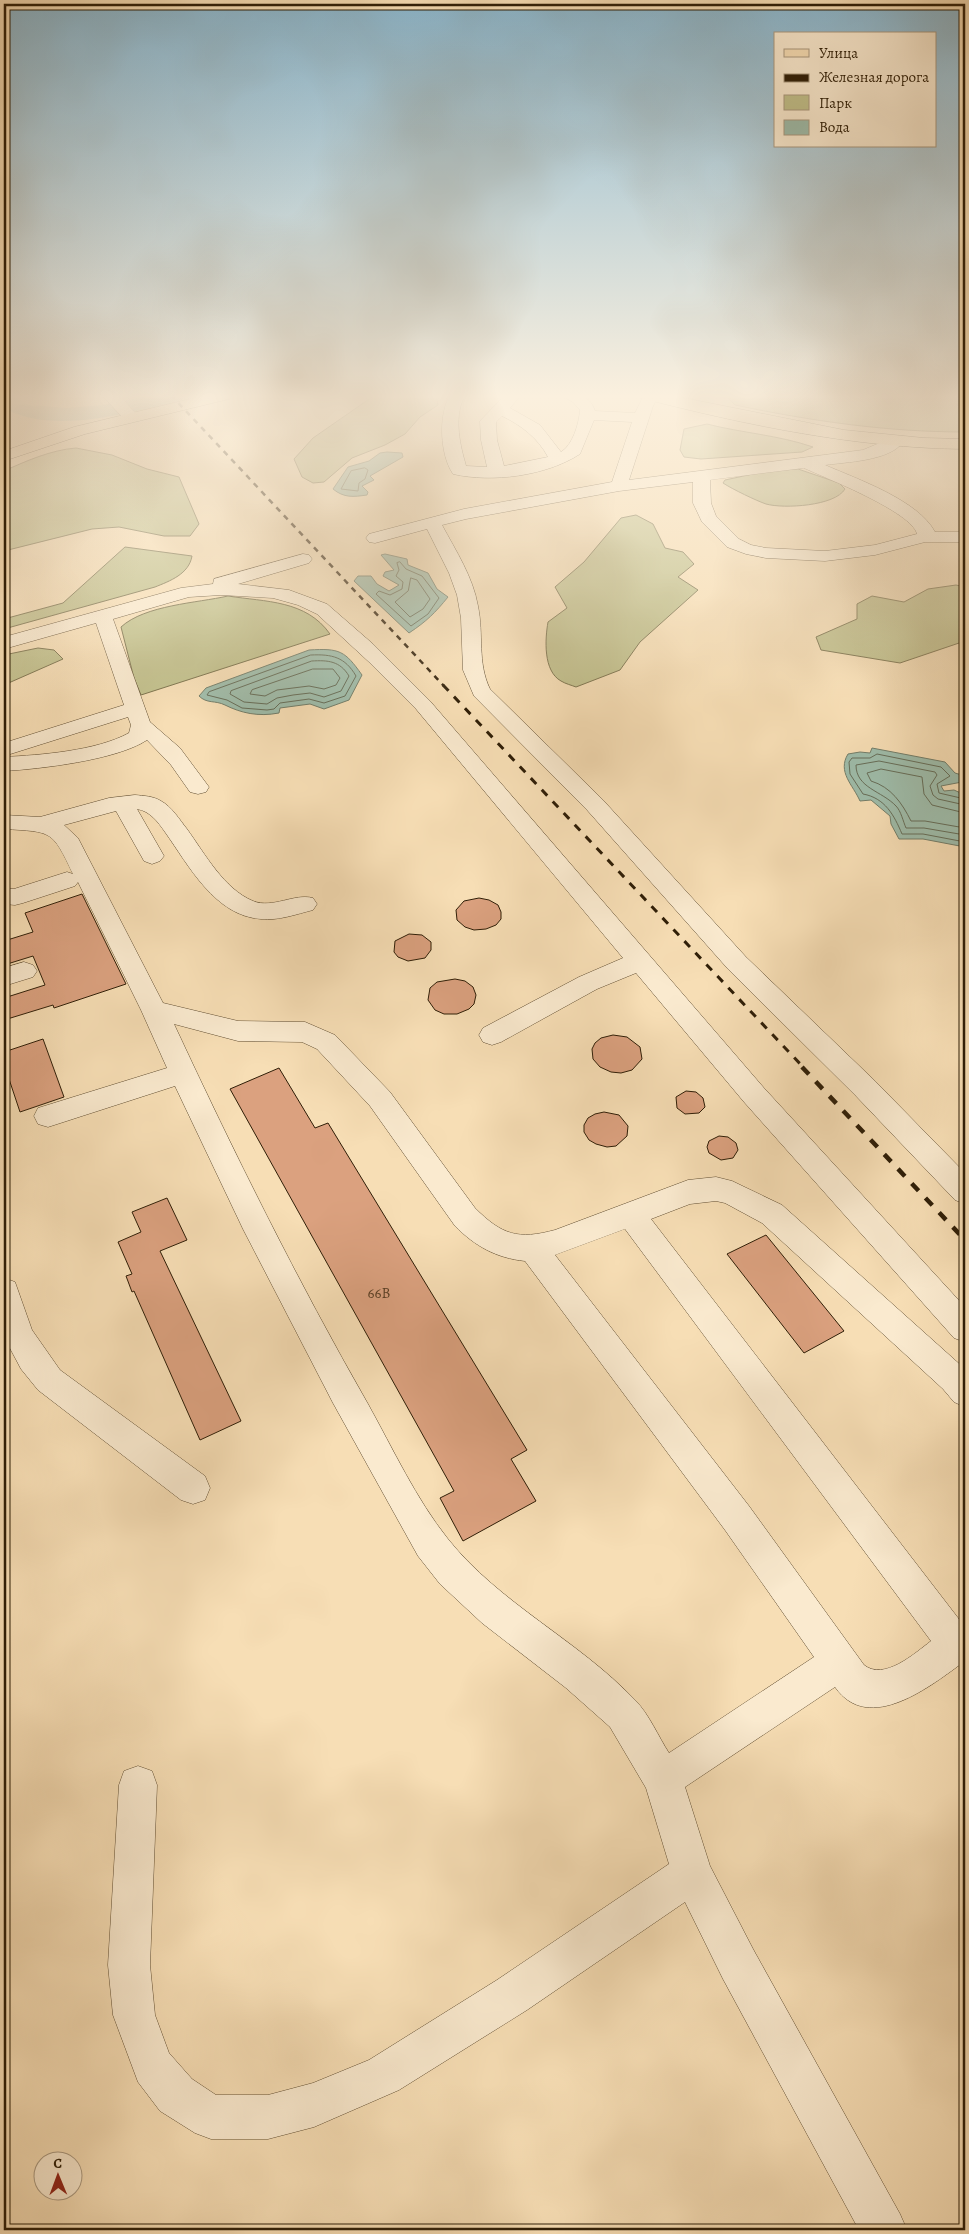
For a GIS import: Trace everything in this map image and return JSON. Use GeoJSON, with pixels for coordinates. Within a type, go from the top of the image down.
{"type":"FeatureCollection","features":[{"type":"Feature","properties":{"kind":"street"},"geometry":{"type":"LineString","coordinates":[[374,538],[432,522],[541,499]]}},
{"type":"Feature","properties":{"kind":"street"},"geometry":{"type":"LineString","coordinates":[[702,499],[708,518],[732,542],[746,549],[766,553],[825,556],[852,554],[925,537],[965,537]]}},
{"type":"Feature","properties":{"kind":"street"},"geometry":{"type":"LineString","coordinates":[[882,499],[900,508],[920,522],[926,531],[925,537]]}},
{"type":"Feature","properties":{"kind":"street"},"geometry":{"type":"LineString","coordinates":[[432,522],[454,560],[465,589],[470,608],[472,676],[482,692],[595,805],[736,963],[865,1088],[965,1192]]}},
{"type":"Feature","properties":{"kind":"street"},"geometry":{"type":"LineString","coordinates":[[4,643],[303,560]]}},
{"type":"Feature","properties":{"kind":"street"},"geometry":{"type":"LineString","coordinates":[[188,592],[220,590],[276,594],[303,600],[322,609],[372,652],[423,705],[754,1095],[965,1328]]}},
{"type":"Feature","properties":{"kind":"street"},"geometry":{"type":"LineString","coordinates":[[4,764],[34,761],[124,744],[139,736],[138,717],[103,616]]}},
{"type":"Feature","properties":{"kind":"street"},"geometry":{"type":"LineString","coordinates":[[4,750],[138,717]]}},
{"type":"Feature","properties":{"kind":"street"},"geometry":{"type":"LineString","coordinates":[[138,717],[178,756],[198,787]]}},
{"type":"Feature","properties":{"kind":"street"},"geometry":{"type":"LineString","coordinates":[[4,842],[47,826],[123,804],[144,802],[158,809],[222,890],[244,907],[259,911],[305,904]]}},
{"type":"Feature","properties":{"kind":"street"},"geometry":{"type":"LineString","coordinates":[[123,804],[152,856]]}},
{"type":"Feature","properties":{"kind":"street"},"geometry":{"type":"LineString","coordinates":[[4,822],[47,826],[67,838],[154,1010],[252,1220],[321,1350],[430,1544],[452,1572],[495,1610],[580,1674],[623,1714],[663,1779],[692,1873],[742,1973],[884,2230]]}},
{"type":"Feature","properties":{"kind":"street"},"geometry":{"type":"LineString","coordinates":[[4,896],[15,897],[67,880]]}},
{"type":"Feature","properties":{"kind":"street"},"geometry":{"type":"LineString","coordinates":[[492,1036],[588,983],[639,961]]}},
{"type":"Feature","properties":{"kind":"street"},"geometry":{"type":"LineString","coordinates":[[154,1010],[238,1031],[305,1032],[315,1035],[326,1042],[380,1099],[465,1217],[480,1232],[497,1242],[512,1247],[533,1248],[558,1242],[700,1189],[724,1191],[753,1203],[772,1214],[954,1379],[965,1392]]}},
{"type":"Feature","properties":{"kind":"street"},"geometry":{"type":"LineString","coordinates":[[48,1116],[182,1073]]}},
{"type":"Feature","properties":{"kind":"street"},"geometry":{"type":"LineString","coordinates":[[533,1248],[737,1518],[851,1678],[864,1688],[879,1690],[892,1686],[956,1645],[631,1214]]}},
{"type":"Feature","properties":{"kind":"street"},"geometry":{"type":"LineString","coordinates":[[4,1291],[20,1341],[49,1380],[192,1488]]}},
{"type":"Feature","properties":{"kind":"street"},"geometry":{"type":"LineString","coordinates":[[663,1779],[839,1662]]}},
{"type":"Feature","properties":{"kind":"street"},"geometry":{"type":"LineString","coordinates":[[138,1784],[129,1965],[134,2015],[153,2067],[176,2094],[212,2117],[268,2117],[314,2105],[384,2075],[512,1995],[692,1873]]}},
{"type":"Feature","properties":{"kind":"green space"},"geometry":{"type":"Polygon","coordinates":[[[4,499],[188,499],[199,524],[190,536],[164,536],[119,527],[92,529],[4,551],[4,499]]]}},
{"type":"Feature","properties":{"kind":"green space"},"geometry":{"type":"Polygon","coordinates":[[[756,499],[830,499],[820,503],[796,506],[774,505],[756,499]]]}},
{"type":"Feature","properties":{"kind":"green space"},"geometry":{"type":"Polygon","coordinates":[[[636,515],[653,524],[665,548],[683,552],[694,564],[678,577],[698,590],[640,642],[620,670],[576,687],[565,683],[555,676],[551,670],[546,646],[548,622],[567,608],[555,587],[584,562],[621,518],[636,515]]]}},
{"type":"Feature","properties":{"kind":"green space"},"geometry":{"type":"Polygon","coordinates":[[[125,547],[192,556],[187,568],[183,572],[155,587],[4,629],[4,619],[63,603],[125,547]]]}},
{"type":"Feature","properties":{"kind":"green space"},"geometry":{"type":"Polygon","coordinates":[[[956,585],[965,587],[965,641],[900,663],[821,650],[816,637],[857,619],[857,604],[872,596],[904,602],[928,589],[956,585]]]}},
{"type":"Feature","properties":{"kind":"green space"},"geometry":{"type":"Polygon","coordinates":[[[228,596],[284,604],[309,615],[330,634],[141,695],[134,678],[121,627],[143,614],[157,609],[228,596]]]}},
{"type":"Feature","properties":{"kind":"green space"},"geometry":{"type":"Polygon","coordinates":[[[38,648],[54,650],[63,659],[4,685],[4,655],[38,648]]]}},
{"type":"Feature","properties":{"kind":"water"},"geometry":{"type":"Polygon","coordinates":[[[385,554],[407,559],[408,565],[428,573],[437,589],[448,597],[421,625],[409,633],[354,581],[358,576],[371,576],[377,584],[389,591],[399,585],[383,576],[385,572],[394,570],[381,555],[385,554]]]}},
{"type":"Feature","properties":{"kind":"water"},"geometry":{"type":"Polygon","coordinates":[[[309,650],[328,650],[341,653],[356,667],[362,675],[349,700],[324,709],[310,704],[280,708],[279,713],[264,715],[244,712],[205,700],[199,696],[206,688],[309,650]]]}},
{"type":"Feature","properties":{"kind":"water"},"geometry":{"type":"Polygon","coordinates":[[[872,748],[945,762],[955,773],[965,776],[962,782],[941,786],[944,791],[954,790],[965,795],[965,847],[923,839],[899,839],[891,824],[890,816],[871,800],[860,801],[845,773],[845,761],[848,754],[870,753],[872,748]]]}},
{"type":"Feature","properties":{"kind":"building"},"geometry":{"type":"Polygon","coordinates":[[[82,894],[126,984],[54,1008],[53,1005],[4,1020],[4,998],[45,985],[33,956],[4,965],[4,941],[33,932],[25,913],[82,894]]]}},
{"type":"Feature","properties":{"kind":"building"},"geometry":{"type":"Polygon","coordinates":[[[479,898],[489,900],[498,905],[501,919],[496,925],[486,929],[474,930],[465,927],[457,920],[456,910],[464,901],[479,898]]]}},
{"type":"Feature","properties":{"kind":"building"},"geometry":{"type":"Polygon","coordinates":[[[409,934],[422,935],[431,942],[431,950],[425,958],[408,961],[398,957],[394,952],[395,941],[409,934]]]}},
{"type":"Feature","properties":{"kind":"building"},"geometry":{"type":"Polygon","coordinates":[[[455,979],[465,981],[473,987],[476,995],[474,1004],[469,1009],[457,1014],[444,1014],[435,1010],[428,1000],[430,988],[437,982],[455,979]]]}},
{"type":"Feature","properties":{"kind":"building"},"geometry":{"type":"Polygon","coordinates":[[[613,1035],[627,1037],[640,1047],[642,1059],[632,1070],[621,1073],[611,1072],[600,1067],[593,1059],[592,1049],[595,1043],[601,1038],[613,1035]]]}},
{"type":"Feature","properties":{"kind":"building"},"geometry":{"type":"Polygon","coordinates":[[[43,1039],[64,1097],[20,1112],[4,1064],[4,1052],[43,1039]]]}},
{"type":"Feature","properties":{"kind":"building"},"geometry":{"type":"Polygon","coordinates":[[[279,1068],[315,1128],[328,1123],[527,1450],[511,1459],[536,1501],[463,1541],[440,1498],[454,1491],[230,1089],[279,1068]]]}},
{"type":"Feature","properties":{"kind":"building"},"geometry":{"type":"Polygon","coordinates":[[[686,1091],[696,1092],[703,1098],[705,1107],[699,1113],[685,1114],[677,1108],[676,1097],[686,1091]]]}},
{"type":"Feature","properties":{"kind":"building"},"geometry":{"type":"Polygon","coordinates":[[[604,1112],[619,1115],[628,1126],[627,1136],[616,1146],[607,1147],[596,1144],[589,1140],[584,1132],[584,1125],[588,1118],[604,1112]]]}},
{"type":"Feature","properties":{"kind":"building"},"geometry":{"type":"Polygon","coordinates":[[[719,1136],[728,1137],[736,1143],[738,1150],[733,1158],[721,1160],[709,1153],[707,1147],[709,1141],[719,1136]]]}},
{"type":"Feature","properties":{"kind":"building"},"geometry":{"type":"Polygon","coordinates":[[[167,1198],[187,1240],[160,1251],[241,1421],[200,1440],[134,1291],[132,1292],[126,1276],[132,1274],[118,1242],[141,1232],[132,1212],[167,1198]]]}},
{"type":"Feature","properties":{"kind":"building"},"geometry":{"type":"Polygon","coordinates":[[[766,1235],[844,1331],[804,1353],[727,1254],[766,1235]]]}},
{"type":"Feature","properties":{"kind":"railway"},"geometry":{"type":"LineString","coordinates":[[269,499],[444,686]]}},
{"type":"Feature","properties":{"kind":"railway"},"geometry":{"type":"LineString","coordinates":[[443,685],[804,1068]]}},
{"type":"Feature","properties":{"kind":"railway"},"geometry":{"type":"LineString","coordinates":[[802,1067],[965,1240]]}}]}
